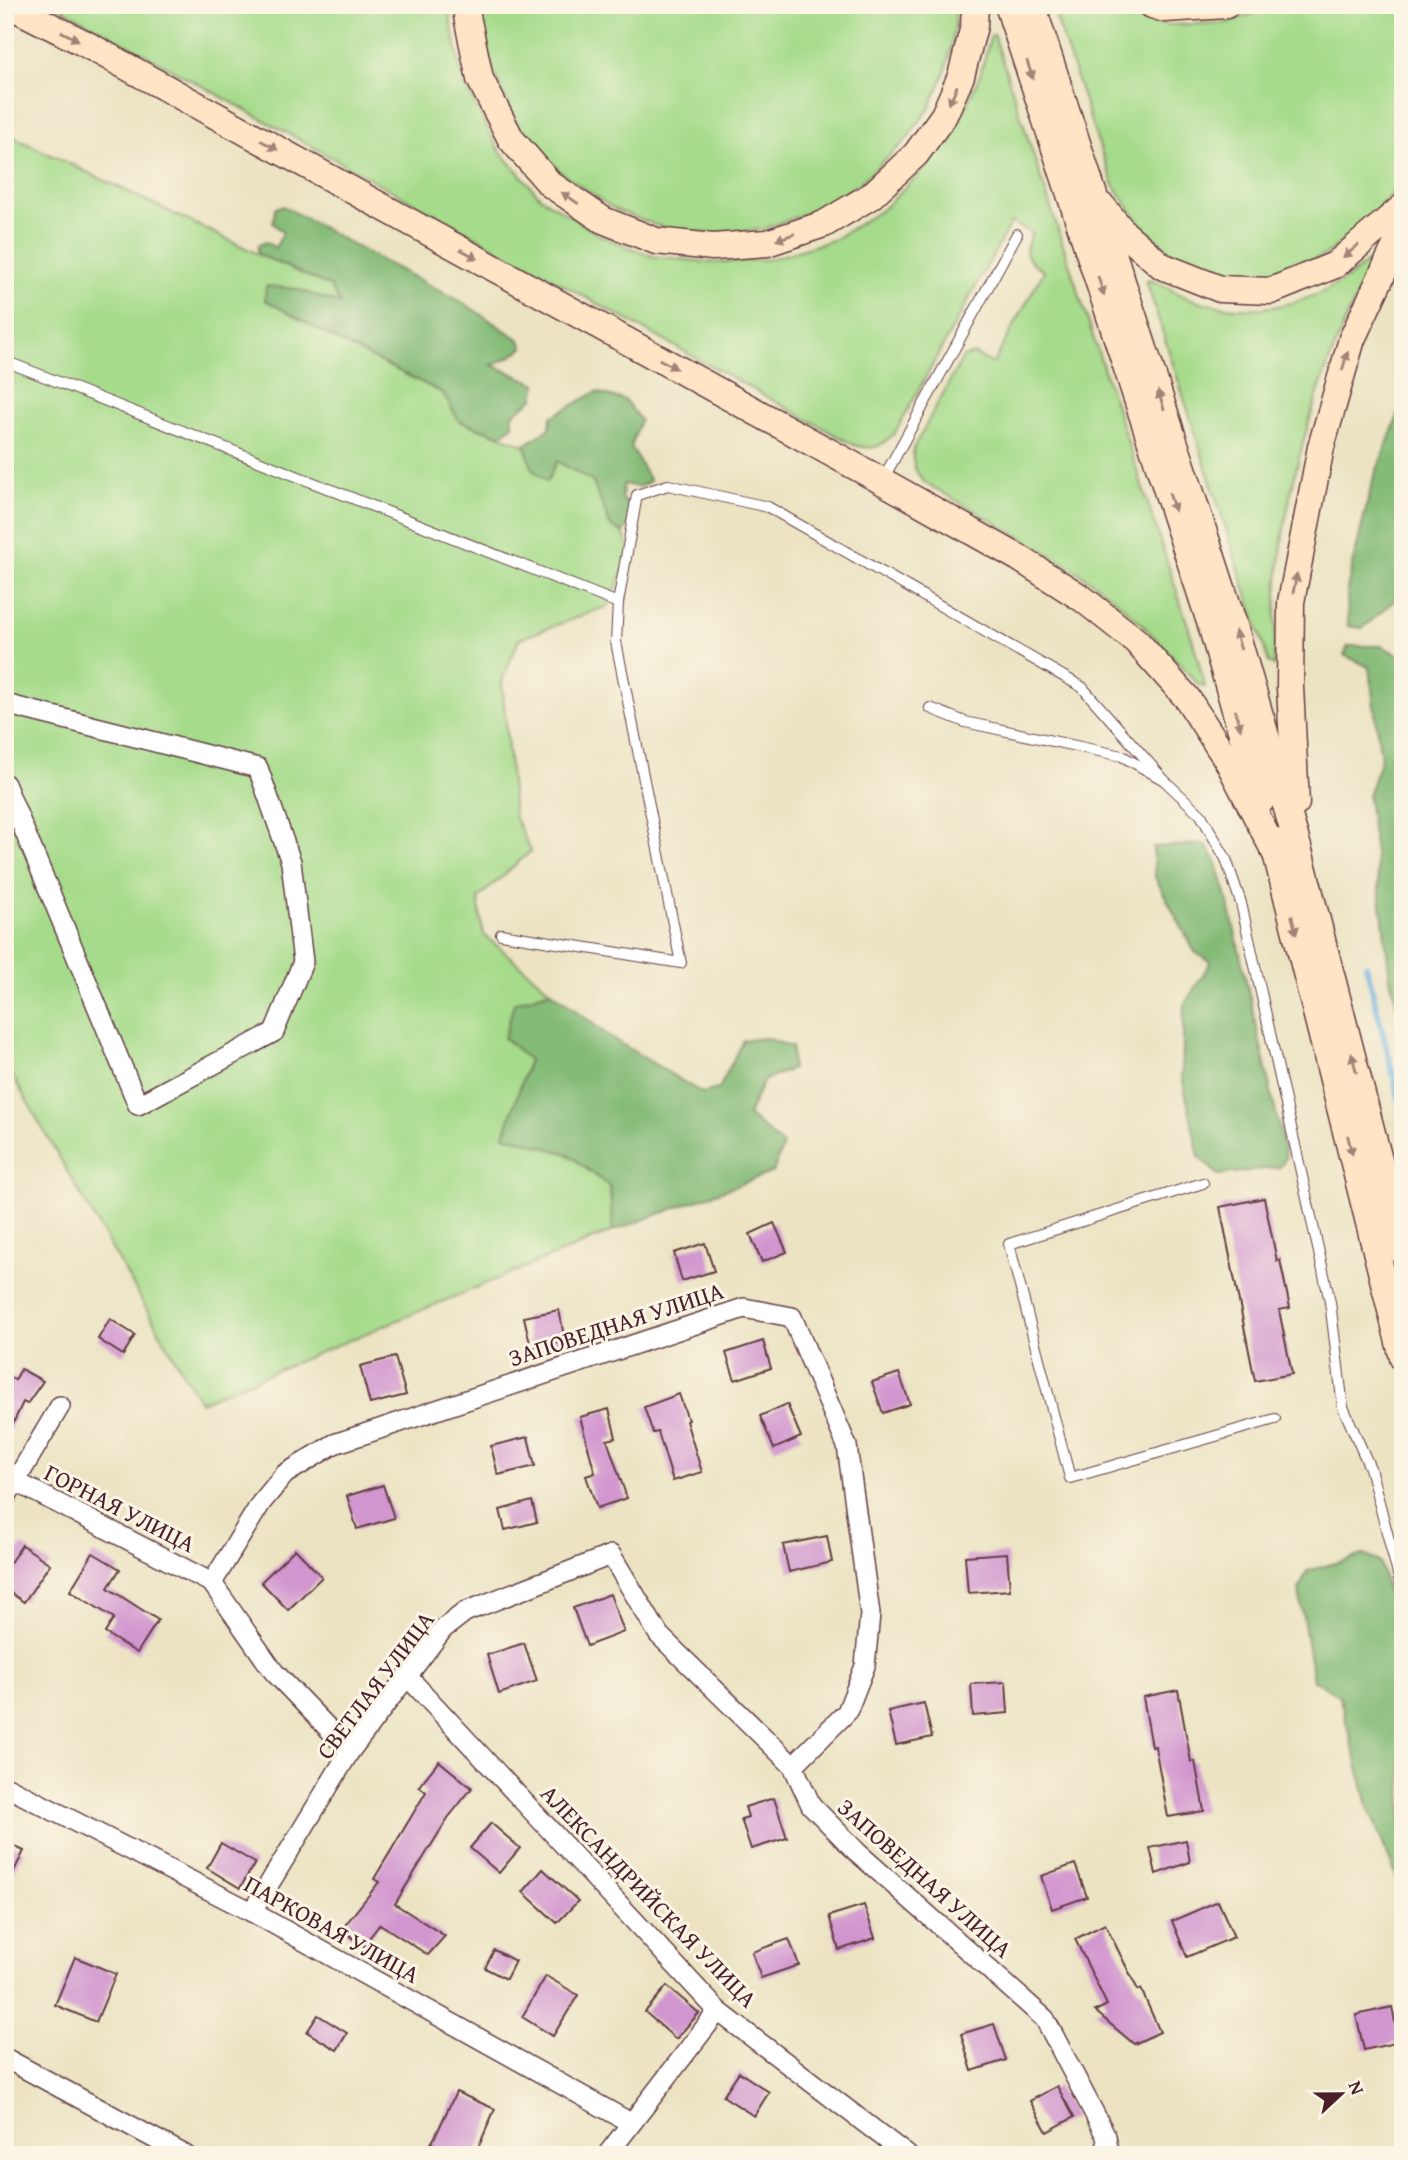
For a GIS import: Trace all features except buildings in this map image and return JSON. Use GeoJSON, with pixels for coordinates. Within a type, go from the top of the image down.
{"type":"FeatureCollection","features":[{"type":"Feature","properties":{"kind":"main road"},"geometry":{"type":"LineString","coordinates":[[9,5],[82,42],[882,481],[1019,558],[1083,599],[1136,641],[1187,698],[1288,852]]}},
{"type":"Feature","properties":{"kind":"main road"},"geometry":{"type":"LineString","coordinates":[[467,5],[480,79],[511,139],[550,184],[603,220],[656,241],[713,247],[767,243],[824,224],[871,196],[916,154],[944,115],[961,76],[974,26],[975,5]]}},
{"type":"Feature","properties":{"kind":"main road"},"geometry":{"type":"LineString","coordinates":[[1008,5],[1288,852],[1403,1253]]}},
{"type":"Feature","properties":{"kind":"main road"},"geometry":{"type":"LineString","coordinates":[[1031,5],[1233,622],[1403,1359]]}},
{"type":"Feature","properties":{"kind":"main road"},"geometry":{"type":"LineString","coordinates":[[1152,5],[1165,9],[1226,5]]}},
{"type":"Feature","properties":{"kind":"main road"},"geometry":{"type":"LineString","coordinates":[[1093,194],[1124,233],[1162,266],[1220,289],[1271,290],[1335,265],[1403,207]]}},
{"type":"Feature","properties":{"kind":"main road"},"geometry":{"type":"LineString","coordinates":[[1288,852],[1291,602],[1321,447],[1352,339],[1403,230]]}},
{"type":"Feature","properties":{"kind":"street"},"geometry":{"type":"LineString","coordinates":[[5,705],[258,768],[291,862],[303,962],[274,1032],[138,1105],[5,784]]}},
{"type":"Feature","properties":{"kind":"street","name":"ЗАПОВЕДНАЯ УЛИЦА"},"geometry":{"type":"LineString","coordinates":[[212,1583],[261,1503],[285,1474],[334,1444],[744,1308],[792,1317],[847,1446],[870,1614],[865,1665],[847,1712],[793,1766],[811,1805],[857,1852],[1045,2019],[1107,2136],[1109,2155]]}},
{"type":"Feature","properties":{"kind":"street"},"geometry":{"type":"LineString","coordinates":[[8,1486],[60,1406]]}},
{"type":"Feature","properties":{"kind":"street","name":"ГОРНАЯ УЛИЦА"},"geometry":{"type":"LineString","coordinates":[[8,1486],[212,1583]]}},
{"type":"Feature","properties":{"kind":"street","name":"СВЕТЛАЯ УЛИЦА"},"geometry":{"type":"LineString","coordinates":[[252,1912],[350,1751],[443,1629],[465,1612],[611,1555],[659,1634],[793,1766]]}},
{"type":"Feature","properties":{"kind":"street"},"geometry":{"type":"LineString","coordinates":[[212,1583],[274,1672],[350,1751]]}},
{"type":"Feature","properties":{"kind":"street","name":"АЛЕКСАНДРИЙСКАЯ УЛИЦА"},"geometry":{"type":"LineString","coordinates":[[407,1676],[718,2011],[907,2155]]}},
{"type":"Feature","properties":{"kind":"street","name":"ПАРКОВАЯ УЛИЦА"},"geometry":{"type":"LineString","coordinates":[[5,1786],[252,1912],[631,2123]]}},
{"type":"Feature","properties":{"kind":"street"},"geometry":{"type":"LineString","coordinates":[[607,2155],[718,2011]]}},
{"type":"Feature","properties":{"kind":"street"},"geometry":{"type":"LineString","coordinates":[[5,2058],[185,2155]]}},
{"type":"Feature","properties":{"kind":"lane"},"geometry":{"type":"LineString","coordinates":[[882,481],[1017,234]]}},
{"type":"Feature","properties":{"kind":"lane"},"geometry":{"type":"LineString","coordinates":[[5,361],[618,603]]}},
{"type":"Feature","properties":{"kind":"lane"},"geometry":{"type":"LineString","coordinates":[[501,934],[681,963],[616,642],[618,603],[637,495],[668,485],[768,507],[1082,687],[1164,780],[1201,815],[1226,859],[1241,903],[1330,1302],[1343,1407],[1370,1468],[1403,1594]]}},
{"type":"Feature","properties":{"kind":"lane"},"geometry":{"type":"LineString","coordinates":[[930,708],[965,722],[1122,756],[1164,780]]}},
{"type":"Feature","properties":{"kind":"lane"},"geometry":{"type":"LineString","coordinates":[[1203,1183],[1009,1244],[1070,1478],[1275,1419]]}},
{"type":"Feature","properties":{"kind":"green space"},"geometry":{"type":"Polygon","coordinates":[[[55,5],[451,5],[450,18],[464,83],[499,150],[540,197],[599,235],[652,256],[715,263],[771,259],[833,240],[883,209],[929,164],[959,123],[980,75],[991,35],[994,35],[1192,638],[1205,687],[1199,685],[1136,619],[1095,584],[924,482],[914,466],[914,447],[963,357],[974,354],[993,364],[1044,271],[1027,255],[1032,233],[1011,222],[895,433],[877,446],[861,447],[55,5]]]}},
{"type":"Feature","properties":{"kind":"green space"},"geometry":{"type":"Polygon","coordinates":[[[480,5],[956,5],[955,26],[946,70],[929,109],[904,142],[861,182],[816,210],[763,229],[714,234],[664,228],[614,209],[563,174],[521,132],[494,73],[480,17],[480,5]]]}},
{"type":"Feature","properties":{"kind":"green space"},"geometry":{"type":"Polygon","coordinates":[[[1052,5],[1090,5],[1121,17],[1166,25],[1226,23],[1279,5],[1403,5],[1403,182],[1364,224],[1327,254],[1271,277],[1225,277],[1174,255],[1138,222],[1113,183],[1052,5]]]}},
{"type":"Feature","properties":{"kind":"green space"},"geometry":{"type":"Polygon","coordinates":[[[5,133],[330,286],[341,305],[296,289],[267,286],[265,300],[352,348],[443,393],[459,421],[525,445],[533,470],[547,482],[557,461],[593,482],[611,527],[623,532],[631,556],[608,606],[519,639],[502,681],[514,816],[531,851],[478,898],[483,934],[551,991],[514,1003],[529,1059],[505,1135],[568,1154],[610,1187],[613,1231],[200,1402],[5,1063],[5,133]]]}},
{"type":"Feature","properties":{"kind":"green space"},"geometry":{"type":"Polygon","coordinates":[[[283,206],[462,302],[520,340],[523,348],[492,365],[537,384],[534,398],[513,414],[513,425],[501,435],[459,421],[443,393],[352,348],[265,300],[266,286],[296,289],[340,304],[330,286],[258,254],[258,245],[267,242],[275,248],[283,233],[273,223],[275,208],[283,206]]]}},
{"type":"Feature","properties":{"kind":"green space"},"geometry":{"type":"Polygon","coordinates":[[[1376,254],[1381,254],[1350,310],[1329,362],[1296,468],[1280,558],[1274,666],[1269,663],[1146,280],[1211,305],[1231,308],[1272,307],[1311,297],[1329,289],[1376,254]]]}},
{"type":"Feature","properties":{"kind":"green space"},"geometry":{"type":"Polygon","coordinates":[[[596,392],[625,400],[640,420],[631,447],[650,481],[639,487],[623,484],[622,499],[633,507],[633,520],[623,532],[611,527],[593,482],[557,461],[547,482],[533,470],[525,445],[550,428],[551,417],[596,392]]]}},
{"type":"Feature","properties":{"kind":"green space"},"geometry":{"type":"Polygon","coordinates":[[[1403,403],[1403,552],[1395,600],[1363,628],[1348,626],[1347,589],[1372,483],[1403,403]]]}},
{"type":"Feature","properties":{"kind":"green space"},"geometry":{"type":"Polygon","coordinates":[[[1348,646],[1381,646],[1403,657],[1403,1028],[1390,978],[1368,796],[1381,758],[1369,667],[1344,655],[1348,646]]]}},
{"type":"Feature","properties":{"kind":"green space"},"geometry":{"type":"Polygon","coordinates":[[[1205,844],[1216,861],[1228,901],[1286,1158],[1280,1167],[1218,1175],[1199,1157],[1182,1076],[1184,1005],[1211,962],[1195,952],[1155,877],[1153,847],[1205,844]]]}},
{"type":"Feature","properties":{"kind":"green space"},"geometry":{"type":"Polygon","coordinates":[[[551,991],[610,1037],[702,1093],[719,1089],[743,1040],[766,1038],[792,1047],[792,1069],[764,1080],[748,1115],[783,1145],[773,1172],[613,1231],[610,1187],[568,1154],[504,1135],[529,1060],[504,1038],[514,1003],[551,991]]]}},
{"type":"Feature","properties":{"kind":"green space"},"geometry":{"type":"Polygon","coordinates":[[[1364,1555],[1380,1562],[1403,1652],[1401,1888],[1369,1809],[1339,1695],[1313,1680],[1299,1590],[1307,1571],[1364,1555]]]}},
{"type":"Feature","properties":{"kind":"waterway"},"geometry":{"type":"LineString","coordinates":[[1366,965],[1403,1114]]}}]}
